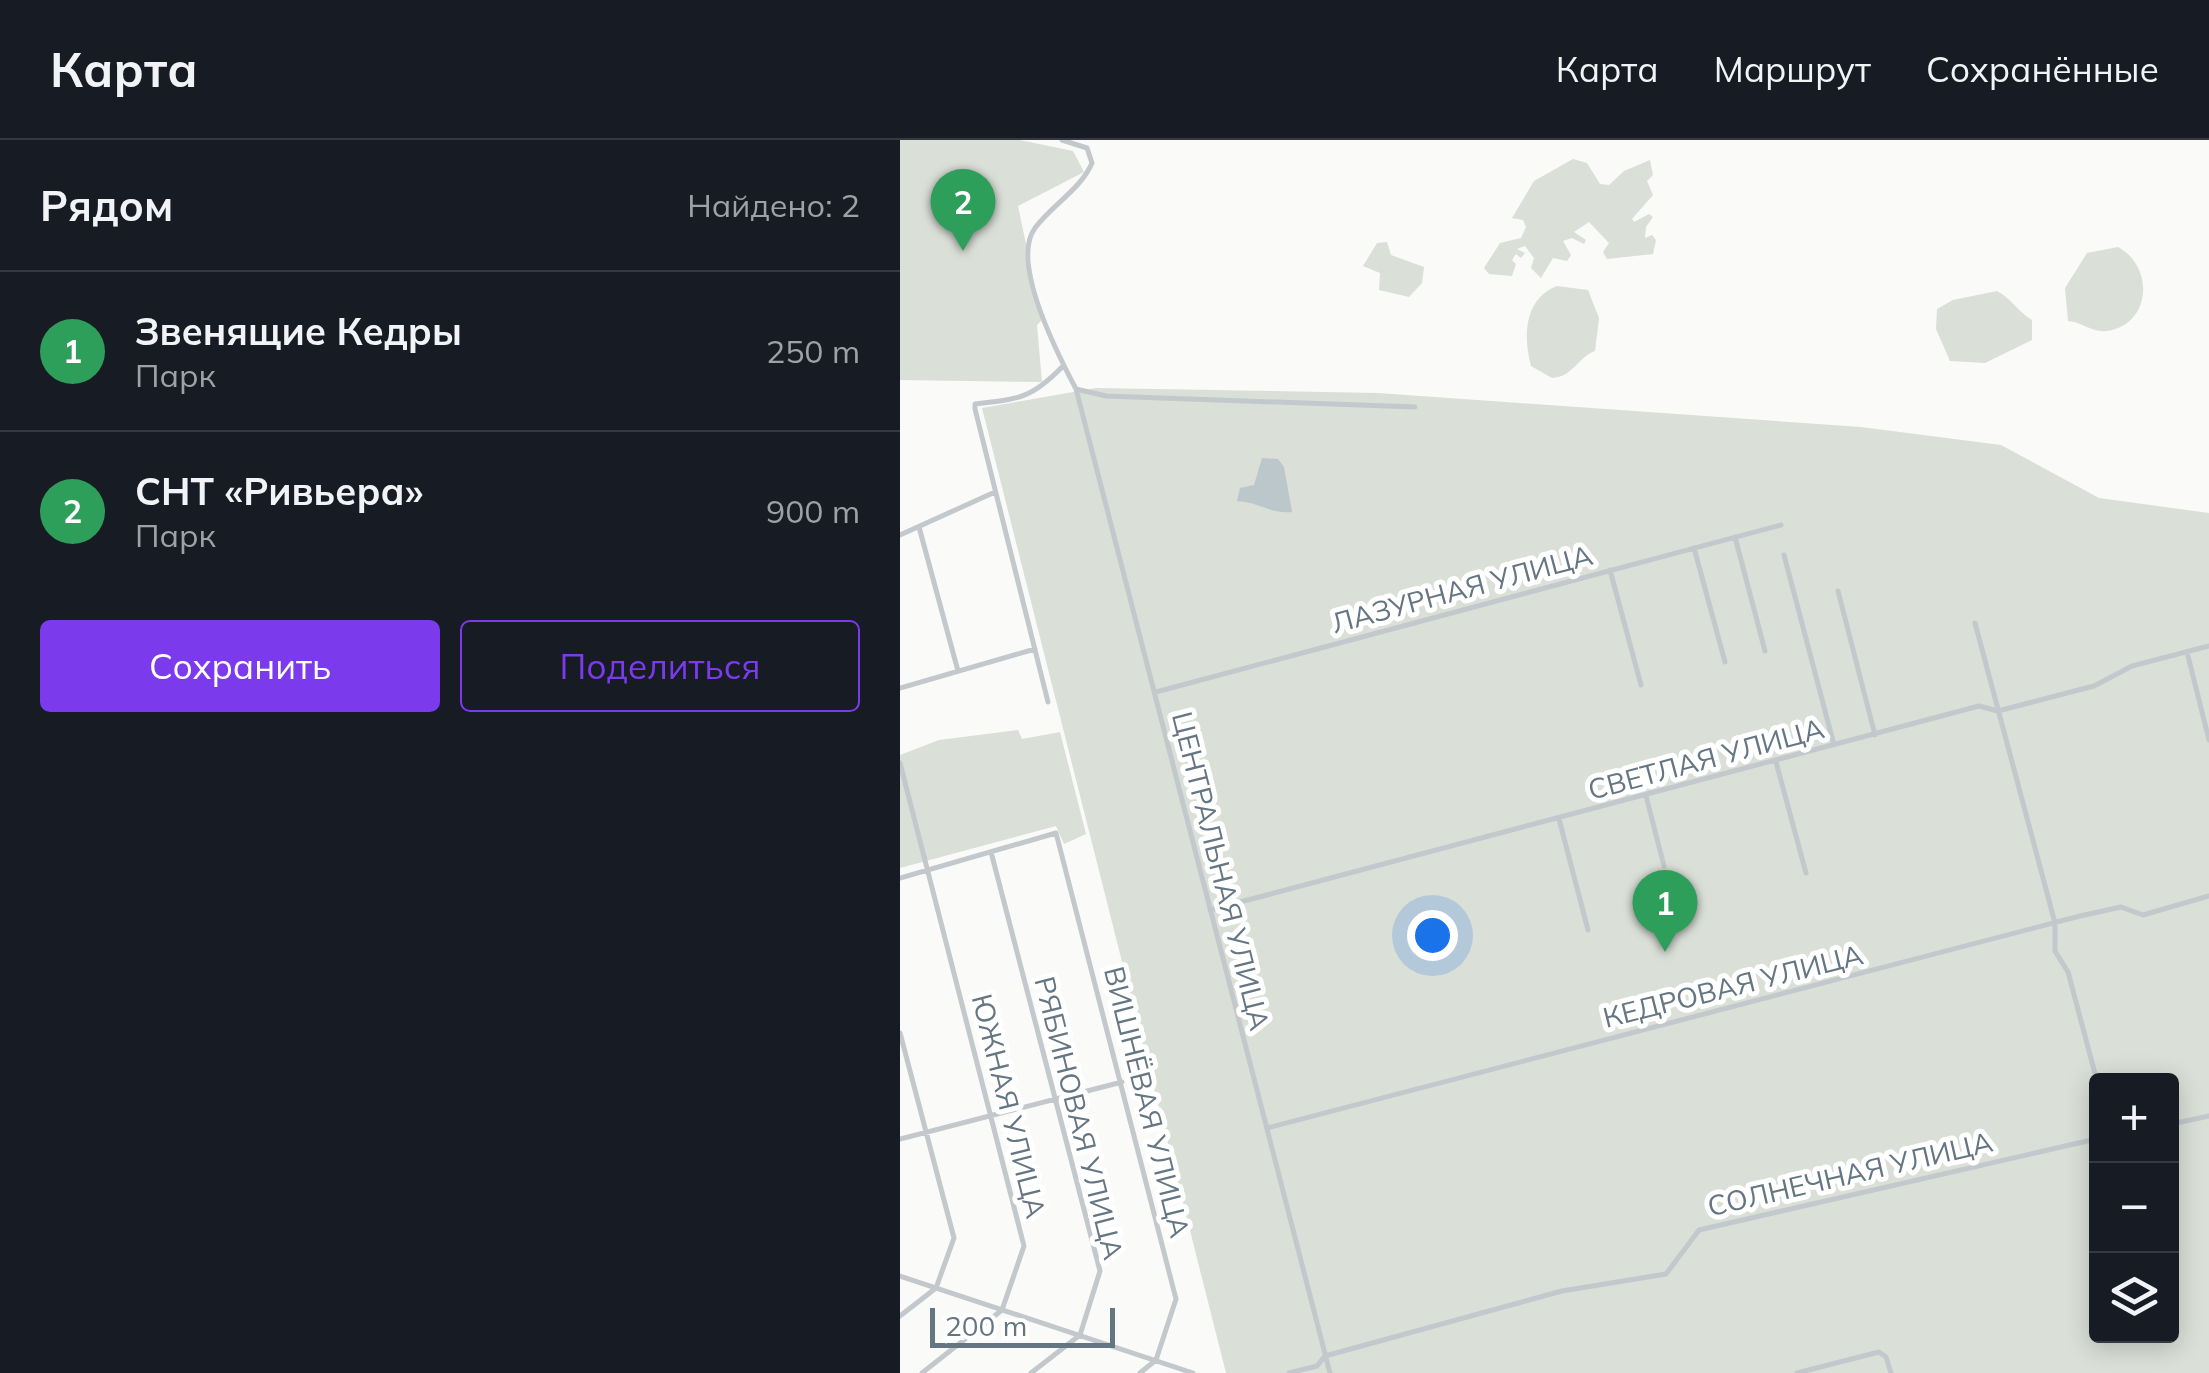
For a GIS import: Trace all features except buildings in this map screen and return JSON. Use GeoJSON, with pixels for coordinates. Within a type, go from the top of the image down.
{"type":"FeatureCollection","features":[{"type":"Feature","properties":{"kind":"street"},"geometry":{"type":"LineString","coordinates":[[1048,702],[975,404],[1020,399],[1038,392],[1063,366],[1044,322],[1026,254],[1036,227],[1092,164],[1087,148],[1062,140]]}},
{"type":"Feature","properties":{"kind":"street","name":"ЦЕНТРАЛЬНАЯ УЛИЦА"},"geometry":{"type":"LineString","coordinates":[[1063,366],[1076,389],[1330,1373]]}},
{"type":"Feature","properties":{"kind":"street"},"geometry":{"type":"LineString","coordinates":[[1076,389],[1106,396],[1416,406]]}},
{"type":"Feature","properties":{"kind":"street"},"geometry":{"type":"LineString","coordinates":[[900,536],[995,492]]}},
{"type":"Feature","properties":{"kind":"street","name":"ЛАЗУРНАЯ УЛИЦА"},"geometry":{"type":"LineString","coordinates":[[1155,692],[1781,525]]}},
{"type":"Feature","properties":{"kind":"street"},"geometry":{"type":"LineString","coordinates":[[920,527],[958,671]]}},
{"type":"Feature","properties":{"kind":"street"},"geometry":{"type":"LineString","coordinates":[[1735,536],[1766,651]]}},
{"type":"Feature","properties":{"kind":"street"},"geometry":{"type":"LineString","coordinates":[[1694,548],[1725,662]]}},
{"type":"Feature","properties":{"kind":"street"},"geometry":{"type":"LineString","coordinates":[[1784,554],[1834,746]]}},
{"type":"Feature","properties":{"kind":"street"},"geometry":{"type":"LineString","coordinates":[[1610,570],[1641,685]]}},
{"type":"Feature","properties":{"kind":"street"},"geometry":{"type":"LineString","coordinates":[[1838,591],[1875,735]]}},
{"type":"Feature","properties":{"kind":"street"},"geometry":{"type":"LineString","coordinates":[[1975,623],[2056,923],[2055,951],[2068,972],[2095,1073]]}},
{"type":"Feature","properties":{"kind":"street","name":"СВЕТЛАЯ УЛИЦА"},"geometry":{"type":"LineString","coordinates":[[1209,910],[1979,706],[1998,711],[2094,686],[2132,666],[2209,646]]}},
{"type":"Feature","properties":{"kind":"street"},"geometry":{"type":"LineString","coordinates":[[900,688],[1035,648]]}},
{"type":"Feature","properties":{"kind":"street"},"geometry":{"type":"LineString","coordinates":[[2187,652],[2209,740]]}},
{"type":"Feature","properties":{"kind":"street"},"geometry":{"type":"LineString","coordinates":[[1776,762],[1806,873]]}},
{"type":"Feature","properties":{"kind":"street","name":"ЮЖНАЯ УЛИЦА"},"geometry":{"type":"LineString","coordinates":[[900,763],[1024,1246],[1002,1310]]}},
{"type":"Feature","properties":{"kind":"street"},"geometry":{"type":"LineString","coordinates":[[1646,796],[1664,866]]}},
{"type":"Feature","properties":{"kind":"street"},"geometry":{"type":"LineString","coordinates":[[1559,818],[1588,930]]}},
{"type":"Feature","properties":{"kind":"street","name":"ВИШНЁВАЯ УЛИЦА"},"geometry":{"type":"LineString","coordinates":[[991,851],[1056,834],[1176,1299],[1156,1360]]}},
{"type":"Feature","properties":{"kind":"street"},"geometry":{"type":"LineString","coordinates":[[900,878],[991,851]]}},
{"type":"Feature","properties":{"kind":"street","name":"РЯБИНОВАЯ УЛИЦА"},"geometry":{"type":"LineString","coordinates":[[991,851],[1100,1271],[1080,1335]]}},
{"type":"Feature","properties":{"kind":"street","name":"КЕДРОВАЯ УЛИЦА"},"geometry":{"type":"LineString","coordinates":[[1267,1128],[2121,906],[2144,915],[2209,896]]}},
{"type":"Feature","properties":{"kind":"street"},"geometry":{"type":"LineString","coordinates":[[900,1033],[954,1238],[936,1288],[900,1316]]}},
{"type":"Feature","properties":{"kind":"street"},"geometry":{"type":"LineString","coordinates":[[900,1139],[1122,1082]]}},
{"type":"Feature","properties":{"kind":"street"},"geometry":{"type":"LineString","coordinates":[[2179,1122],[2209,1116]]}},
{"type":"Feature","properties":{"kind":"street","name":"СОЛНЕЧНАЯ УЛИЦА"},"geometry":{"type":"LineString","coordinates":[[1290,1373],[1317,1366],[1325,1356],[1562,1291],[1666,1274],[1700,1230],[2089,1141]]}},
{"type":"Feature","properties":{"kind":"street"},"geometry":{"type":"LineString","coordinates":[[900,1276],[1194,1373]]}},
{"type":"Feature","properties":{"kind":"street"},"geometry":{"type":"LineString","coordinates":[[922,1373],[1002,1310]]}},
{"type":"Feature","properties":{"kind":"street"},"geometry":{"type":"LineString","coordinates":[[1031,1373],[1080,1335]]}},
{"type":"Feature","properties":{"kind":"street"},"geometry":{"type":"LineString","coordinates":[[1797,1373],[1879,1352],[1886,1357],[1891,1373]]}},
{"type":"Feature","properties":{"kind":"street"},"geometry":{"type":"LineString","coordinates":[[1140,1373],[1156,1360]]}},
{"type":"Feature","properties":{"kind":"shaded area"},"geometry":{"type":"Polygon","coordinates":[[[900,140],[1020,140],[1073,151],[1084,172],[1018,206],[1042,320],[1037,325],[1042,382],[900,380],[900,140]]]}},
{"type":"Feature","properties":{"kind":"shaded area"},"geometry":{"type":"Polygon","coordinates":[[[1573,159],[1587,163],[1600,184],[1609,185],[1624,171],[1650,160],[1653,175],[1647,181],[1653,195],[1632,219],[1634,222],[1649,214],[1653,217],[1645,238],[1652,235],[1656,240],[1653,254],[1607,259],[1603,252],[1609,243],[1589,222],[1574,232],[1586,240],[1584,244],[1572,238],[1563,241],[1571,255],[1567,261],[1553,258],[1541,278],[1531,268],[1534,258],[1525,246],[1517,249],[1525,253],[1521,258],[1516,254],[1512,260],[1516,264],[1512,276],[1489,274],[1484,268],[1500,243],[1521,238],[1526,227],[1523,220],[1512,218],[1534,181],[1573,159]]]}},
{"type":"Feature","properties":{"kind":"shaded area"},"geometry":{"type":"Polygon","coordinates":[[[1387,242],[1391,255],[1424,267],[1422,283],[1409,297],[1379,290],[1380,273],[1363,266],[1377,243],[1387,242]]]}},
{"type":"Feature","properties":{"kind":"shaded area"},"geometry":{"type":"Polygon","coordinates":[[[2118,247],[2138,268],[2143,294],[2140,307],[2122,326],[2107,331],[2068,321],[2065,288],[2087,253],[2118,247]]]}},
{"type":"Feature","properties":{"kind":"shaded area"},"geometry":{"type":"Polygon","coordinates":[[[1557,286],[1588,290],[1599,318],[1595,351],[1565,374],[1552,378],[1531,366],[1527,331],[1538,300],[1557,286]]]}},
{"type":"Feature","properties":{"kind":"shaded area"},"geometry":{"type":"Polygon","coordinates":[[[1997,291],[2032,320],[2032,340],[1985,363],[1950,361],[1936,329],[1937,309],[1953,300],[1997,291]]]}},
{"type":"Feature","properties":{"kind":"shaded area"},"geometry":{"type":"Polygon","coordinates":[[[1096,388],[1378,393],[1861,427],[2001,445],[2099,498],[2209,513],[2209,1373],[1226,1373],[982,408],[1096,388]]]}},
{"type":"Feature","properties":{"kind":"shaded area"},"geometry":{"type":"Polygon","coordinates":[[[1262,458],[1278,459],[1284,467],[1292,512],[1237,501],[1240,488],[1254,485],[1262,458]]]}},
{"type":"Feature","properties":{"kind":"shaded area"},"geometry":{"type":"Polygon","coordinates":[[[1018,730],[1022,739],[1060,732],[1086,834],[1064,844],[1056,826],[900,868],[900,755],[939,740],[1018,730]]]}},
{"type":"Feature","properties":{"kind":"place","name":"СНТ «Ривьера»"},"geometry":{"type":"Point","coordinates":[963,251]}},
{"type":"Feature","properties":{"kind":"place","name":"Звенящие Кедры"},"geometry":{"type":"Point","coordinates":[1665,952]}}]}
